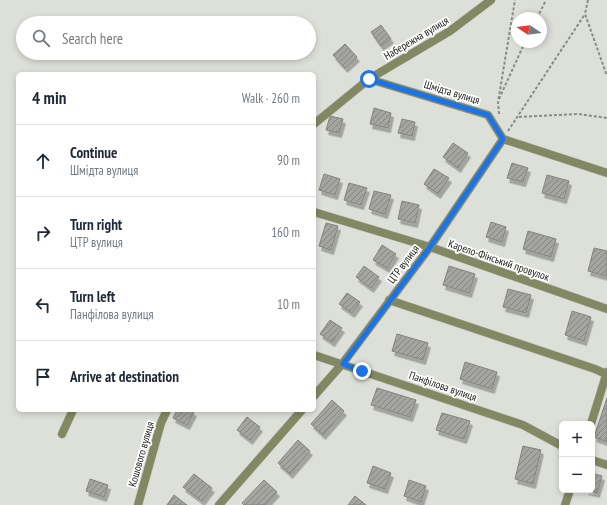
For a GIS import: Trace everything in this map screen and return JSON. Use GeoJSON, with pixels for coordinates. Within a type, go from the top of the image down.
{"type":"FeatureCollection","features":[{"type":"Feature","properties":{"kind":"street","name":"Набережна вулиця"},"geometry":{"type":"LineString","coordinates":[[316,122],[369,79],[450,31],[491,0]]}},
{"type":"Feature","properties":{"kind":"street","name":"Шмідта вулиця"},"geometry":{"type":"LineString","coordinates":[[369,79],[488,115],[503,139]]}},
{"type":"Feature","properties":{"kind":"street"},"geometry":{"type":"LineString","coordinates":[[503,139],[607,173]]}},
{"type":"Feature","properties":{"kind":"street","name":"ЦТР вулиця"},"geometry":{"type":"LineString","coordinates":[[316,394],[343,364],[389,300],[430,247],[503,139]]}},
{"type":"Feature","properties":{"kind":"street","name":"Карело-Фінський провулок"},"geometry":{"type":"LineString","coordinates":[[316,213],[430,247],[607,309]]}},
{"type":"Feature","properties":{"kind":"street"},"geometry":{"type":"LineString","coordinates":[[389,300],[607,373],[592,421]]}},
{"type":"Feature","properties":{"kind":"street","name":"Панфілова вулиця"},"geometry":{"type":"LineString","coordinates":[[316,356],[523,425],[559,444]]}},
{"type":"Feature","properties":{"kind":"street"},"geometry":{"type":"LineString","coordinates":[[62,434],[72,412]]}},
{"type":"Feature","properties":{"kind":"street","name":"Кошового вулиця"},"geometry":{"type":"LineString","coordinates":[[138,505],[161,423],[166,412]]}},
{"type":"Feature","properties":{"kind":"street"},"geometry":{"type":"LineString","coordinates":[[219,505],[300,412]]}},
{"type":"Feature","properties":{"kind":"street"},"geometry":{"type":"LineString","coordinates":[[595,461],[607,465]]}},
{"type":"Feature","properties":{"kind":"street"},"geometry":{"type":"LineString","coordinates":[[565,505],[569,493]]}},
{"type":"Feature","properties":{"kind":"path"},"geometry":{"type":"LineString","coordinates":[[500,117],[498,102],[515,0]]}},
{"type":"Feature","properties":{"kind":"path"},"geometry":{"type":"LineString","coordinates":[[540,12],[546,0]]}},
{"type":"Feature","properties":{"kind":"path"},"geometry":{"type":"LineString","coordinates":[[503,139],[519,117],[585,14],[588,0]]}},
{"type":"Feature","properties":{"kind":"path"},"geometry":{"type":"LineString","coordinates":[[585,14],[607,76]]}},
{"type":"Feature","properties":{"kind":"path"},"geometry":{"type":"LineString","coordinates":[[498,102],[522,48]]}},
{"type":"Feature","properties":{"kind":"path"},"geometry":{"type":"LineString","coordinates":[[519,117],[578,114],[607,118]]}},
{"type":"Feature","properties":{"kind":"building"},"geometry":{"type":"Polygon","coordinates":[[[381,25],[391,39],[381,46],[371,32],[381,25]]]}},
{"type":"Feature","properties":{"kind":"building"},"geometry":{"type":"Polygon","coordinates":[[[345,44],[357,57],[345,68],[333,55],[345,44]]]}},
{"type":"Feature","properties":{"kind":"building"},"geometry":{"type":"Polygon","coordinates":[[[374,108],[391,113],[388,128],[370,124],[374,108]]]}},
{"type":"Feature","properties":{"kind":"building"},"geometry":{"type":"Polygon","coordinates":[[[330,116],[343,119],[339,133],[326,130],[330,116]]]}},
{"type":"Feature","properties":{"kind":"building"},"geometry":{"type":"Polygon","coordinates":[[[402,119],[415,122],[412,136],[398,133],[402,119]]]}},
{"type":"Feature","properties":{"kind":"building"},"geometry":{"type":"Polygon","coordinates":[[[453,143],[468,153],[458,168],[443,157],[453,143]]]}},
{"type":"Feature","properties":{"kind":"building"},"geometry":{"type":"Polygon","coordinates":[[[512,163],[528,168],[523,182],[507,178],[512,163]]]}},
{"type":"Feature","properties":{"kind":"building"},"geometry":{"type":"Polygon","coordinates":[[[434,169],[449,178],[438,194],[424,184],[434,169]]]}},
{"type":"Feature","properties":{"kind":"building"},"geometry":{"type":"Polygon","coordinates":[[[324,174],[340,179],[335,195],[319,190],[324,174]]]}},
{"type":"Feature","properties":{"kind":"building"},"geometry":{"type":"Polygon","coordinates":[[[547,175],[569,181],[564,199],[542,193],[547,175]]]}},
{"type":"Feature","properties":{"kind":"building"},"geometry":{"type":"Polygon","coordinates":[[[349,183],[367,188],[361,205],[344,200],[349,183]]]}},
{"type":"Feature","properties":{"kind":"building"},"geometry":{"type":"Polygon","coordinates":[[[374,191],[391,195],[385,214],[369,209],[374,191]]]}},
{"type":"Feature","properties":{"kind":"building"},"geometry":{"type":"Polygon","coordinates":[[[402,201],[419,205],[415,223],[398,219],[402,201]]]}},
{"type":"Feature","properties":{"kind":"building"},"geometry":{"type":"Polygon","coordinates":[[[491,222],[506,227],[502,242],[486,237],[491,222]]]}},
{"type":"Feature","properties":{"kind":"building"},"geometry":{"type":"Polygon","coordinates":[[[326,223],[338,226],[331,250],[319,246],[326,223]]]}},
{"type":"Feature","properties":{"kind":"building"},"geometry":{"type":"Polygon","coordinates":[[[528,231],[556,239],[551,257],[523,249],[528,231]]]}},
{"type":"Feature","properties":{"kind":"building"},"geometry":{"type":"Polygon","coordinates":[[[382,245],[396,254],[387,268],[373,260],[382,245]]]}},
{"type":"Feature","properties":{"kind":"building"},"geometry":{"type":"Polygon","coordinates":[[[594,248],[607,251],[606,276],[588,271],[594,248]]]}},
{"type":"Feature","properties":{"kind":"building"},"geometry":{"type":"Polygon","coordinates":[[[364,266],[379,277],[371,288],[356,277],[364,266]]]}},
{"type":"Feature","properties":{"kind":"building"},"geometry":{"type":"Polygon","coordinates":[[[449,266],[475,274],[469,293],[443,285],[449,266]]]}},
{"type":"Feature","properties":{"kind":"building"},"geometry":{"type":"Polygon","coordinates":[[[508,289],[531,295],[526,313],[503,307],[508,289]]]}},
{"type":"Feature","properties":{"kind":"building"},"geometry":{"type":"Polygon","coordinates":[[[347,293],[360,302],[352,313],[339,304],[347,293]]]}},
{"type":"Feature","properties":{"kind":"building"},"geometry":{"type":"Polygon","coordinates":[[[572,311],[591,317],[584,341],[565,335],[572,311]]]}},
{"type":"Feature","properties":{"kind":"building"},"geometry":{"type":"Polygon","coordinates":[[[330,320],[342,328],[332,342],[320,334],[330,320]]]}},
{"type":"Feature","properties":{"kind":"building"},"geometry":{"type":"Polygon","coordinates":[[[397,334],[428,343],[423,360],[392,351],[397,334]]]}},
{"type":"Feature","properties":{"kind":"building"},"geometry":{"type":"Polygon","coordinates":[[[465,362],[497,372],[492,389],[460,379],[465,362]]]}},
{"type":"Feature","properties":{"kind":"building"},"geometry":{"type":"Polygon","coordinates":[[[377,388],[416,400],[410,417],[371,405],[377,388]]]}},
{"type":"Feature","properties":{"kind":"building"},"geometry":{"type":"Polygon","coordinates":[[[607,398],[607,442],[595,437],[607,398]]]}},
{"type":"Feature","properties":{"kind":"building"},"geometry":{"type":"Polygon","coordinates":[[[332,400],[344,411],[323,435],[311,424],[332,400]]]}},
{"type":"Feature","properties":{"kind":"building"},"geometry":{"type":"Polygon","coordinates":[[[176,412],[194,412],[187,425],[173,418],[176,412]]]}},
{"type":"Feature","properties":{"kind":"building"},"geometry":{"type":"Polygon","coordinates":[[[442,413],[470,421],[464,439],[436,430],[442,413]]]}},
{"type":"Feature","properties":{"kind":"building"},"geometry":{"type":"Polygon","coordinates":[[[247,417],[260,427],[250,440],[237,430],[247,417]]]}},
{"type":"Feature","properties":{"kind":"building"},"geometry":{"type":"Polygon","coordinates":[[[298,440],[310,451],[290,474],[278,463],[298,440]]]}},
{"type":"Feature","properties":{"kind":"building"},"geometry":{"type":"Polygon","coordinates":[[[523,446],[541,450],[533,484],[515,479],[523,446]]]}},
{"type":"Feature","properties":{"kind":"building"},"geometry":{"type":"Polygon","coordinates":[[[373,466],[391,473],[385,489],[367,483],[373,466]]]}},
{"type":"Feature","properties":{"kind":"building"},"geometry":{"type":"Polygon","coordinates":[[[194,474],[212,488],[202,501],[183,487],[194,474]]]}},
{"type":"Feature","properties":{"kind":"building"},"geometry":{"type":"Polygon","coordinates":[[[595,474],[602,476],[597,493],[595,492],[595,474]]]}},
{"type":"Feature","properties":{"kind":"building"},"geometry":{"type":"Polygon","coordinates":[[[90,479],[108,485],[104,497],[86,491],[90,479]]]}},
{"type":"Feature","properties":{"kind":"building"},"geometry":{"type":"Polygon","coordinates":[[[264,480],[277,492],[265,505],[244,505],[242,503],[264,480]]]}},
{"type":"Feature","properties":{"kind":"building"},"geometry":{"type":"Polygon","coordinates":[[[409,480],[426,486],[421,502],[404,496],[409,480]]]}},
{"type":"Feature","properties":{"kind":"building"},"geometry":{"type":"Polygon","coordinates":[[[174,495],[187,505],[167,505],[174,495]]]}},
{"type":"Feature","properties":{"kind":"building"},"geometry":{"type":"Polygon","coordinates":[[[355,496],[366,505],[348,505],[355,496]]]}},
{"type":"Feature","properties":{"kind":"route"},"geometry":{"type":"LineString","coordinates":[[362,371],[343,364],[389,300],[430,247],[503,139],[488,115],[369,79]]}}]}
